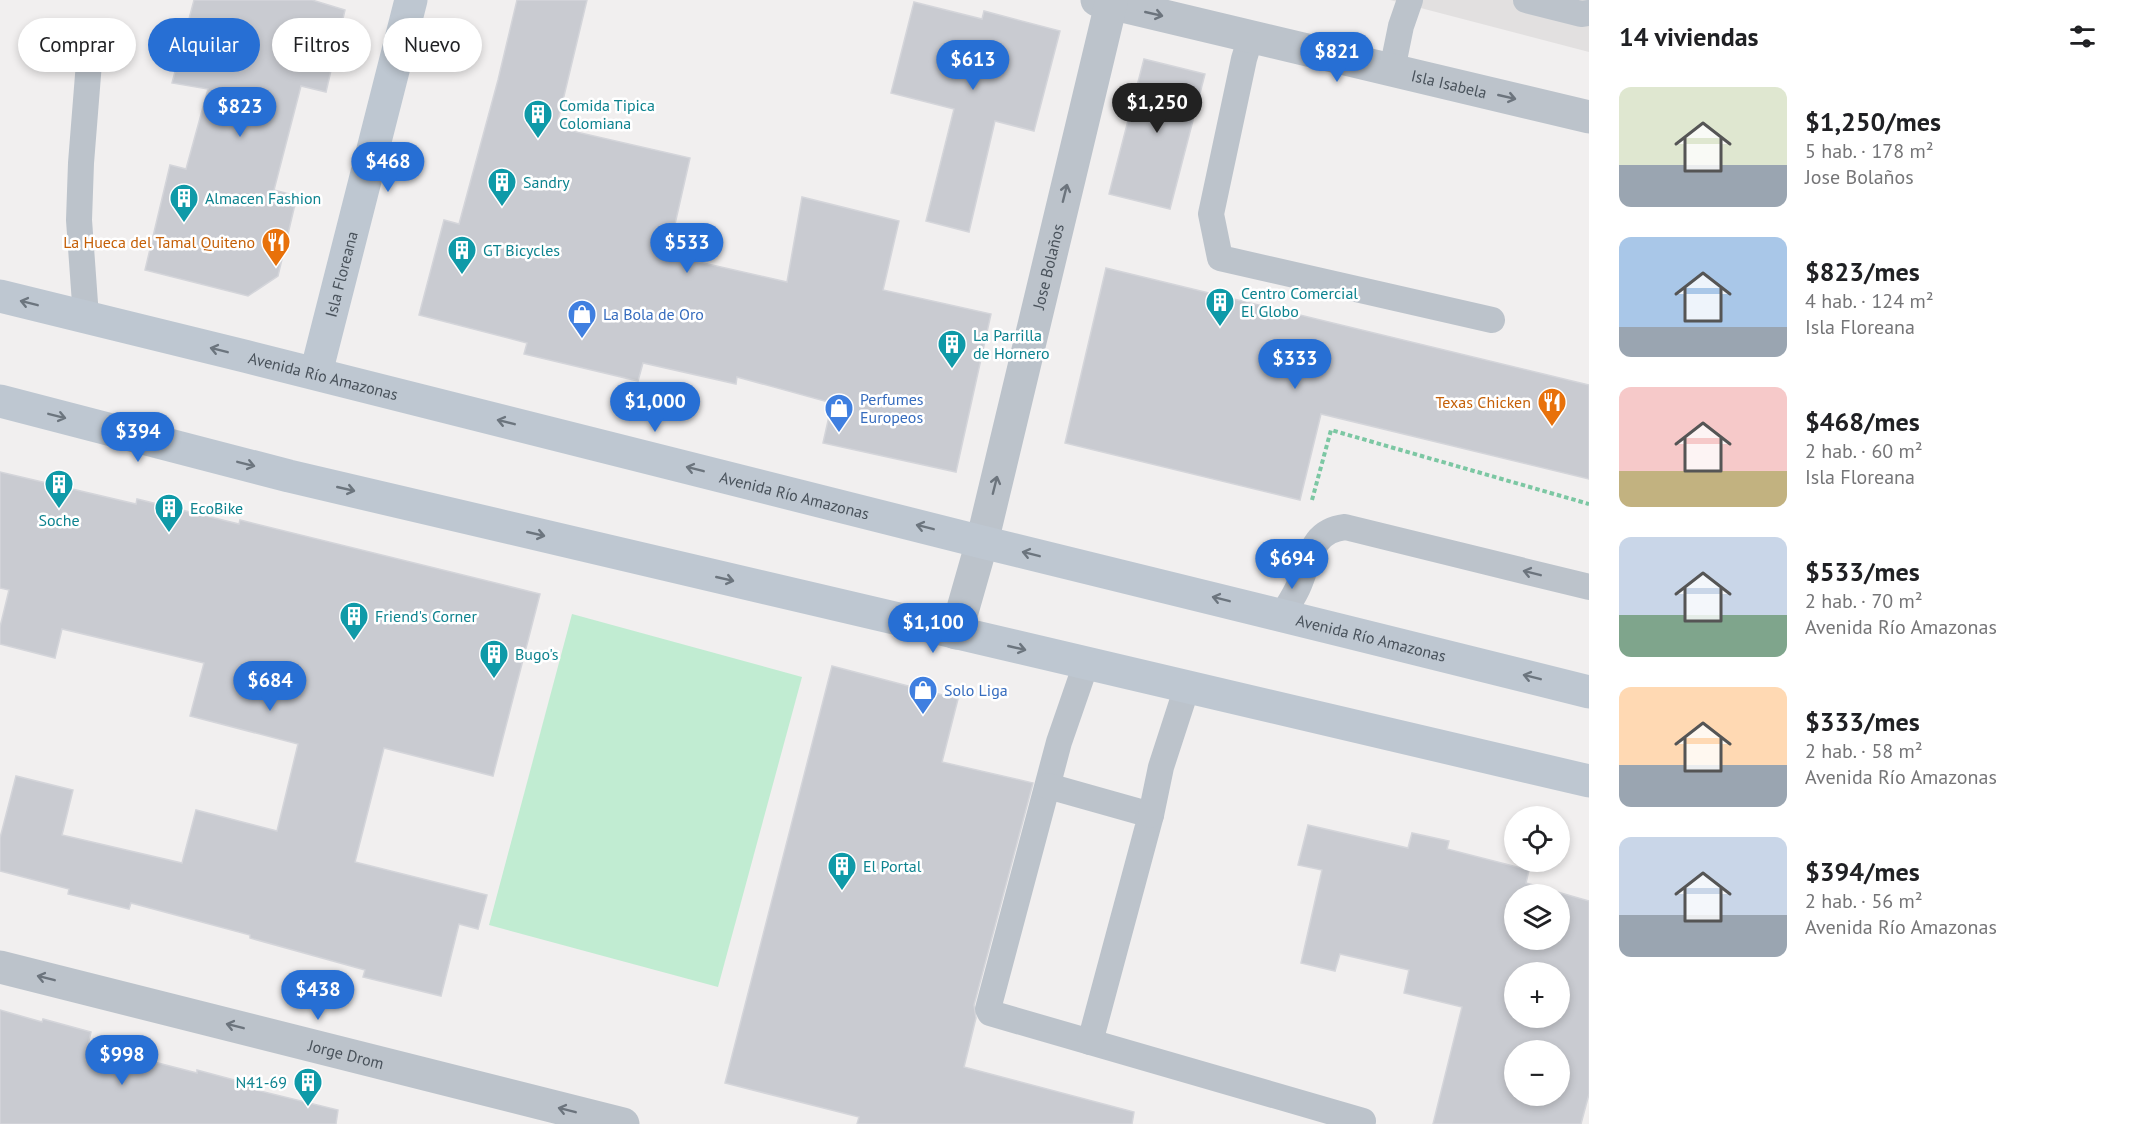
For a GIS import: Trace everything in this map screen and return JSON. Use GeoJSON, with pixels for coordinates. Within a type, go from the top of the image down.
{"type":"FeatureCollection","features":[{"type":"Feature","properties":{"kind":"main road","name":"Isla Floreana"},"geometry":{"type":"LineString","coordinates":[[316,373],[411,0]]}},
{"type":"Feature","properties":{"kind":"main road","name":"Avenida Río Amazonas"},"geometry":{"type":"LineString","coordinates":[[0,296],[1589,692]]}},
{"type":"Feature","properties":{"kind":"main road"},"geometry":{"type":"LineString","coordinates":[[0,401],[289,476],[1589,781]]}},
{"type":"Feature","properties":{"kind":"street","name":"Isla Isabela"},"geometry":{"type":"LineString","coordinates":[[1104,2],[1589,117]]}},
{"type":"Feature","properties":{"kind":"street","name":"Jose Bolaños"},"geometry":{"type":"LineString","coordinates":[[956,633],[982,542],[1104,2]]}},
{"type":"Feature","properties":{"kind":"street","name":"Jorge Drom"},"geometry":{"type":"LineString","coordinates":[[0,967],[623,1124]]}},
{"type":"Feature","properties":{"kind":"lane"},"geometry":{"type":"LineString","coordinates":[[1392,70],[1401,26],[1410,0]]}},
{"type":"Feature","properties":{"kind":"lane"},"geometry":{"type":"LineString","coordinates":[[1526,0],[1581,14],[1589,13]]}},
{"type":"Feature","properties":{"kind":"lane"},"geometry":{"type":"LineString","coordinates":[[1251,36],[1244,59],[1212,214],[1220,258],[1492,320]]}},
{"type":"Feature","properties":{"kind":"lane"},"geometry":{"type":"LineString","coordinates":[[86,317],[79,220],[88,72]]}},
{"type":"Feature","properties":{"kind":"lane"},"geometry":{"type":"LineString","coordinates":[[1283,614],[1298,587],[1313,547],[1321,536],[1332,529],[1345,527],[1589,587]]}},
{"type":"Feature","properties":{"kind":"lane"},"geometry":{"type":"LineString","coordinates":[[1086,664],[1059,742],[988,1009],[990,1013],[1363,1121]]}},
{"type":"Feature","properties":{"kind":"lane"},"geometry":{"type":"LineString","coordinates":[[1090,1042],[1161,767],[1187,687]]}},
{"type":"Feature","properties":{"kind":"lane"},"geometry":{"type":"LineString","coordinates":[[1048,786],[1150,815]]}},
{"type":"Feature","properties":{"kind":"path"},"geometry":{"type":"LineString","coordinates":[[1310,507],[1331,430],[1589,504]]}},
{"type":"Feature","properties":{"kind":"shaded area"},"geometry":{"type":"Polygon","coordinates":[[[1390,0],[1589,0],[1589,52],[1390,0]]]}},
{"type":"Feature","properties":{"kind":"green space"},"geometry":{"type":"Polygon","coordinates":[[[572,614],[802,677],[718,987],[489,925],[572,614]]]}},
{"type":"Feature","properties":{"kind":"building"},"geometry":{"type":"Polygon","coordinates":[[[194,0],[312,0],[345,10],[343,18],[272,18],[272,72],[331,72],[326,92],[301,86],[274,190],[297,196],[278,276],[248,296],[145,270],[170,165],[186,169],[208,89],[172,83],[175,72],[260,72],[260,18],[189,18],[194,0]]]}},
{"type":"Feature","properties":{"kind":"building"},"geometry":{"type":"Polygon","coordinates":[[[517,0],[587,0],[558,121],[573,125],[572,131],[690,158],[668,255],[787,282],[802,197],[899,221],[883,290],[991,314],[956,472],[823,443],[832,403],[737,377],[736,384],[643,363],[638,381],[524,354],[527,343],[419,315],[444,220],[459,224],[517,0]]]}},
{"type":"Feature","properties":{"kind":"building"},"geometry":{"type":"Polygon","coordinates":[[[914,2],[982,19],[984,11],[1060,31],[1034,131],[995,121],[969,232],[926,221],[954,109],[891,93],[914,2]]]}},
{"type":"Feature","properties":{"kind":"building"},"geometry":{"type":"Polygon","coordinates":[[[1144,59],[1205,74],[1170,209],[1109,194],[1144,59]]]}},
{"type":"Feature","properties":{"kind":"building","name":"Centro Comercial El Globo"},"geometry":{"type":"Polygon","coordinates":[[[1106,268],[1589,385],[1589,479],[1321,414],[1300,500],[1065,443],[1106,268]]]}},
{"type":"Feature","properties":{"kind":"building"},"geometry":{"type":"Polygon","coordinates":[[[0,472],[136,504],[137,499],[239,524],[240,520],[540,594],[493,776],[384,748],[355,862],[487,895],[478,929],[459,924],[441,996],[363,977],[365,970],[250,938],[250,935],[131,903],[129,909],[68,894],[69,889],[0,871],[0,838],[16,776],[73,790],[62,835],[182,863],[196,810],[277,831],[298,744],[190,716],[204,663],[62,629],[55,658],[0,644],[0,627],[9,590],[0,588],[0,472]]]}},
{"type":"Feature","properties":{"kind":"building"},"geometry":{"type":"Polygon","coordinates":[[[832,666],[958,699],[942,762],[1033,783],[974,1005],[976,1018],[964,1067],[1134,1112],[1132,1124],[857,1124],[859,1117],[725,1083],[832,666]]]}},
{"type":"Feature","properties":{"kind":"building"},"geometry":{"type":"Polygon","coordinates":[[[1308,825],[1408,848],[1412,833],[1449,841],[1447,849],[1504,864],[1504,872],[1529,872],[1526,883],[1530,884],[1504,884],[1504,950],[1570,950],[1570,896],[1589,901],[1589,1094],[1581,1124],[1433,1124],[1462,1007],[1404,993],[1409,970],[1340,954],[1335,971],[1301,963],[1322,870],[1298,865],[1308,825]]]}},
{"type":"Feature","properties":{"kind":"building"},"geometry":{"type":"Polygon","coordinates":[[[0,1010],[91,1032],[88,1045],[197,1073],[197,1070],[257,1086],[256,1090],[338,1110],[336,1124],[0,1124],[0,1010]]]}},
{"type":"Feature","properties":{"kind":"place","name":"Comida Tipica Colomiana"},"geometry":{"type":"Point","coordinates":[538,140]}},
{"type":"Feature","properties":{"kind":"place","name":"Sandry"},"geometry":{"type":"Point","coordinates":[502,208]}},
{"type":"Feature","properties":{"kind":"place","name":"Almacen Fashion"},"geometry":{"type":"Point","coordinates":[184,224]}},
{"type":"Feature","properties":{"kind":"place","name":"La Hueca del Tamal Quiteno"},"geometry":{"type":"Point","coordinates":[276,268]}},
{"type":"Feature","properties":{"kind":"place","name":"GT Bicycles"},"geometry":{"type":"Point","coordinates":[462,276]}},
{"type":"Feature","properties":{"kind":"place","name":"Centro Comercial El Globo"},"geometry":{"type":"Point","coordinates":[1220,328]}},
{"type":"Feature","properties":{"kind":"place","name":"La Bola de Oro"},"geometry":{"type":"Point","coordinates":[582,340]}},
{"type":"Feature","properties":{"kind":"place","name":"La Parrilla de Hornero"},"geometry":{"type":"Point","coordinates":[952,370]}},
{"type":"Feature","properties":{"kind":"place","name":"Texas Chicken"},"geometry":{"type":"Point","coordinates":[1552,428]}},
{"type":"Feature","properties":{"kind":"place","name":"Perfumes Europeos"},"geometry":{"type":"Point","coordinates":[839,434]}},
{"type":"Feature","properties":{"kind":"place","name":"Soche"},"geometry":{"type":"Point","coordinates":[59,510]}},
{"type":"Feature","properties":{"kind":"place","name":"EcoBike"},"geometry":{"type":"Point","coordinates":[169,534]}},
{"type":"Feature","properties":{"kind":"place","name":"Friend's Corner"},"geometry":{"type":"Point","coordinates":[354,642]}},
{"type":"Feature","properties":{"kind":"place","name":"Bugo's"},"geometry":{"type":"Point","coordinates":[494,680]}},
{"type":"Feature","properties":{"kind":"place","name":"Solo Liga"},"geometry":{"type":"Point","coordinates":[923,716]}},
{"type":"Feature","properties":{"kind":"place","name":"El Portal"},"geometry":{"type":"Point","coordinates":[842,892]}},
{"type":"Feature","properties":{"kind":"place","name":"N41-69"},"geometry":{"type":"Point","coordinates":[308,1108]}}]}
